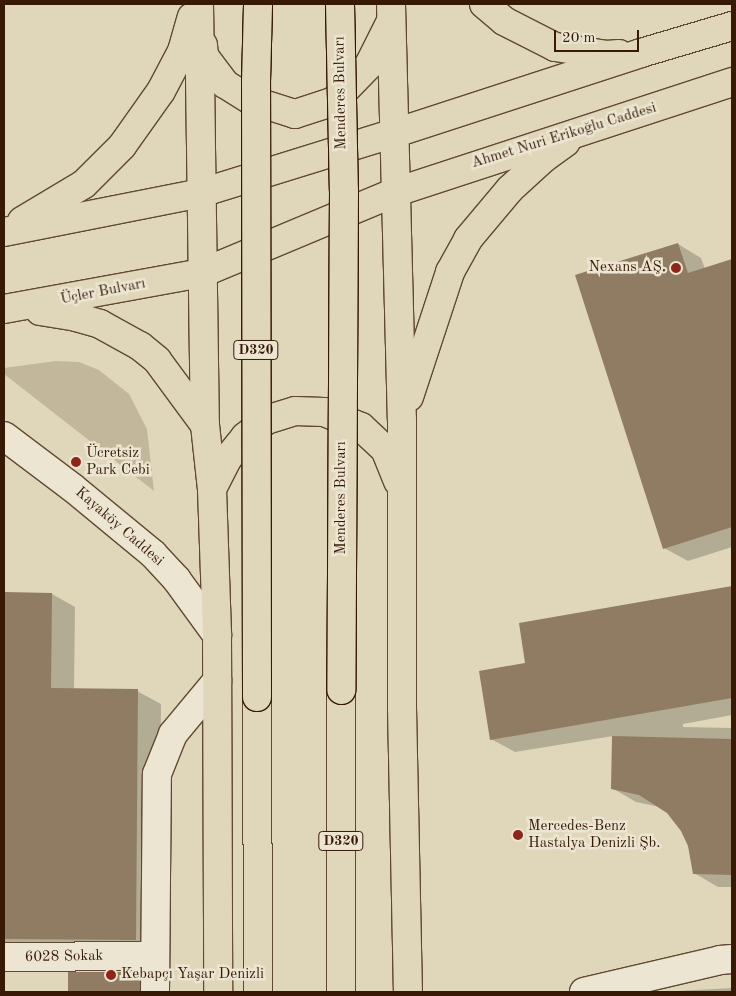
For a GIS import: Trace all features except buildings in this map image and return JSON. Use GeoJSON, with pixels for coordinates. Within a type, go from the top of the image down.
{"type":"FeatureCollection","features":[{"type":"Feature","properties":{"kind":"main road"},"geometry":{"type":"LineString","coordinates":[[198,4],[204,56],[225,84],[251,100],[295,114],[333,102],[369,65],[392,12]]}},
{"type":"Feature","properties":{"kind":"main road"},"geometry":{"type":"LineString","coordinates":[[198,4],[205,425],[212,489],[217,635],[218,992]]}},
{"type":"Feature","properties":{"kind":"main road"},"geometry":{"type":"LineString","coordinates":[[4,232],[84,184],[122,146],[161,91],[178,59],[198,4]]}},
{"type":"Feature","properties":{"kind":"main road","name":"D320"},"geometry":{"type":"LineString","coordinates":[[258,4],[256,82],[258,992]]}},
{"type":"Feature","properties":{"kind":"main road","name":"Menderes Bulvarı"},"geometry":{"type":"LineString","coordinates":[[340,4],[344,191],[341,992]]}},
{"type":"Feature","properties":{"kind":"main road"},"geometry":{"type":"LineString","coordinates":[[484,4],[504,21],[555,47],[607,54],[641,53]]}},
{"type":"Feature","properties":{"kind":"main road"},"geometry":{"type":"LineString","coordinates":[[392,12],[402,420],[402,708],[408,992]]}},
{"type":"Feature","properties":{"kind":"main road"},"geometry":{"type":"LineString","coordinates":[[4,232],[201,193],[395,134],[641,53],[732,26]]}},
{"type":"Feature","properties":{"kind":"main road","name":"Ahmet Nuri Erikoğlu Caddesi"},"geometry":{"type":"LineString","coordinates":[[202,273],[396,192],[732,82]]}},
{"type":"Feature","properties":{"kind":"main road"},"geometry":{"type":"LineString","coordinates":[[402,420],[419,361],[450,272],[468,239],[510,189],[544,158],[581,132]]}},
{"type":"Feature","properties":{"kind":"main road","name":"Üçler Bulvarı"},"geometry":{"type":"LineString","coordinates":[[11,309],[202,273]]}},
{"type":"Feature","properties":{"kind":"main road"},"geometry":{"type":"LineString","coordinates":[[11,309],[76,317],[100,324],[122,335],[156,360],[205,425]]}},
{"type":"Feature","properties":{"kind":"main road"},"geometry":{"type":"LineString","coordinates":[[212,489],[228,458],[245,437],[266,420],[296,411],[324,412],[361,427],[384,450],[401,490]]}},
{"type":"Feature","properties":{"kind":"street","name":"Kayaköy Caddesi"},"geometry":{"type":"LineString","coordinates":[[4,436],[73,488],[153,554],[177,580],[217,635]]}},
{"type":"Feature","properties":{"kind":"street"},"geometry":{"type":"LineString","coordinates":[[154,992],[157,774],[173,734],[217,681]]}},
{"type":"Feature","properties":{"kind":"street","name":"6028 Sokak"},"geometry":{"type":"LineString","coordinates":[[4,958],[154,956]]}},
{"type":"Feature","properties":{"kind":"street"},"geometry":{"type":"LineString","coordinates":[[584,992],[720,960],[732,959]]}},
{"type":"Feature","properties":{"kind":"shaded area"},"geometry":{"type":"Polygon","coordinates":[[[56,361],[79,362],[99,370],[129,394],[147,429],[154,491],[4,374],[4,368],[56,361]]]}},
{"type":"Feature","properties":{"kind":"place","name":"Nexans AŞ."},"geometry":{"type":"Point","coordinates":[676,268]}},
{"type":"Feature","properties":{"kind":"place","name":"Ücretsiz Park Cebi"},"geometry":{"type":"Point","coordinates":[76,462]}},
{"type":"Feature","properties":{"kind":"place","name":"Mercedes-Benz Hastalya Denizli Şb."},"geometry":{"type":"Point","coordinates":[518,835]}},
{"type":"Feature","properties":{"kind":"place","name":"Kebapçı Yaşar Denizli"},"geometry":{"type":"Point","coordinates":[111,975]}}]}
